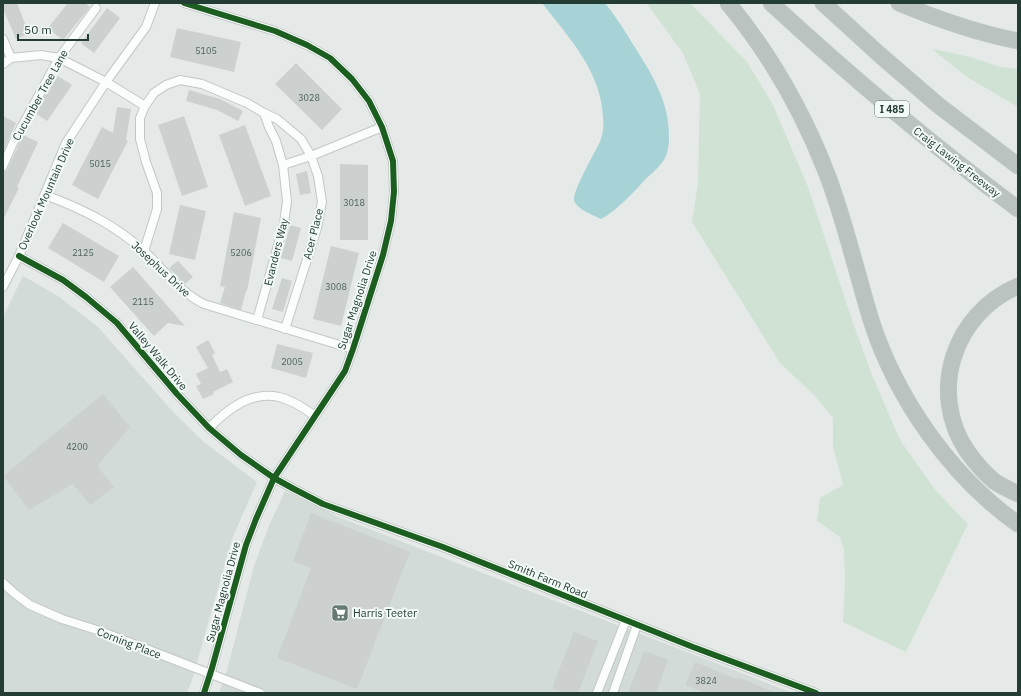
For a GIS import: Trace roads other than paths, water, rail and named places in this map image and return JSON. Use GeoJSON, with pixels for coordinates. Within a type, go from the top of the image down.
{"type":"FeatureCollection","features":[{"type":"Feature","properties":{"kind":"highway"},"geometry":{"type":"LineString","coordinates":[[728,3],[756,39],[772,63],[812,137],[837,202],[881,349],[902,392],[933,440],[955,467],[985,498],[1018,524]]}},
{"type":"Feature","properties":{"kind":"highway","name":"Craig Lawing Freeway"},"geometry":{"type":"LineString","coordinates":[[771,3],[886,105],[1018,209]]}},
{"type":"Feature","properties":{"kind":"highway","name":"I 485"},"geometry":{"type":"LineString","coordinates":[[823,3],[938,105],[1018,166]]}},
{"type":"Feature","properties":{"kind":"highway"},"geometry":{"type":"LineString","coordinates":[[899,3],[924,14],[967,28],[1018,41]]}},
{"type":"Feature","properties":{"kind":"highway"},"geometry":{"type":"LineString","coordinates":[[1018,286],[1001,294],[976,316],[968,326],[955,351],[948,383],[952,418],[963,445],[983,471],[994,480],[1018,494]]}},
{"type":"Feature","properties":{"kind":"street","name":"Overlook Mountain Drive"},"geometry":{"type":"LineString","coordinates":[[3,286],[19,256],[66,143],[106,82],[146,27],[155,3]]}},
{"type":"Feature","properties":{"kind":"street","name":"Sugar Magnolia Drive"},"geometry":{"type":"LineString","coordinates":[[184,3],[275,31],[307,45],[330,58],[352,79],[369,101],[382,127],[393,161],[394,192],[391,221],[383,255],[345,371],[274,478],[256,519],[246,545],[204,693]]}},
{"type":"Feature","properties":{"kind":"street","name":"Cucumber Tree Lane"},"geometry":{"type":"LineString","coordinates":[[3,166],[13,143],[59,58],[96,8]]}},
{"type":"Feature","properties":{"kind":"street"},"geometry":{"type":"LineString","coordinates":[[3,39],[11,58]]}},
{"type":"Feature","properties":{"kind":"street"},"geometry":{"type":"LineString","coordinates":[[3,64],[11,58],[41,55],[59,58],[106,82],[145,106]]}},
{"type":"Feature","properties":{"kind":"street"},"geometry":{"type":"LineString","coordinates":[[144,251],[157,209],[157,193],[140,139],[140,118],[145,106],[154,93],[166,85],[180,80],[202,84],[247,103],[264,113]]}},
{"type":"Feature","properties":{"kind":"street","name":"Acer Place"},"geometry":{"type":"LineString","coordinates":[[264,113],[277,119],[301,139],[311,156],[318,176],[322,202],[317,228],[285,329]]}},
{"type":"Feature","properties":{"kind":"street","name":"Evanders Way"},"geometry":{"type":"LineString","coordinates":[[257,320],[284,224],[287,202],[283,165],[276,141],[264,113]]}},
{"type":"Feature","properties":{"kind":"street"},"geometry":{"type":"LineString","coordinates":[[283,165],[311,156],[382,127]]}},
{"type":"Feature","properties":{"kind":"street","name":"Josephus Drive"},"geometry":{"type":"LineString","coordinates":[[45,195],[98,217],[120,232],[144,251],[194,299],[204,304],[353,349]]}},
{"type":"Feature","properties":{"kind":"street","name":"Valley Walk Drive"},"geometry":{"type":"LineString","coordinates":[[19,256],[62,280],[86,296],[117,323],[177,394],[209,428],[241,455],[274,478]]}},
{"type":"Feature","properties":{"kind":"street"},"geometry":{"type":"LineString","coordinates":[[209,428],[223,414],[233,407],[250,399],[260,397],[279,397],[296,404],[315,416]]}},
{"type":"Feature","properties":{"kind":"street","name":"Smith Farm Road"},"geometry":{"type":"LineString","coordinates":[[274,478],[322,504],[443,547],[700,650],[816,693]]}},
{"type":"Feature","properties":{"kind":"street","name":"Corning Place"},"geometry":{"type":"LineString","coordinates":[[3,583],[30,605],[62,619],[100,631],[260,693]]}},
{"type":"Feature","properties":{"kind":"street"},"geometry":{"type":"LineString","coordinates":[[597,693],[626,620]]}},
{"type":"Feature","properties":{"kind":"street"},"geometry":{"type":"LineString","coordinates":[[613,693],[637,625]]}},
{"type":"Feature","properties":{"kind":"water"},"geometry":{"type":"Polygon","coordinates":[[[542,3],[605,3],[647,67],[659,89],[663,101],[669,125],[669,140],[664,160],[623,202],[601,219],[581,209],[575,203],[574,196],[602,135],[603,117],[601,100],[590,70],[582,56],[573,42],[542,3]]]}},
{"type":"Feature","properties":{"kind":"place","name":"Harris Teeter"},"geometry":{"type":"Point","coordinates":[340,613]}}]}
